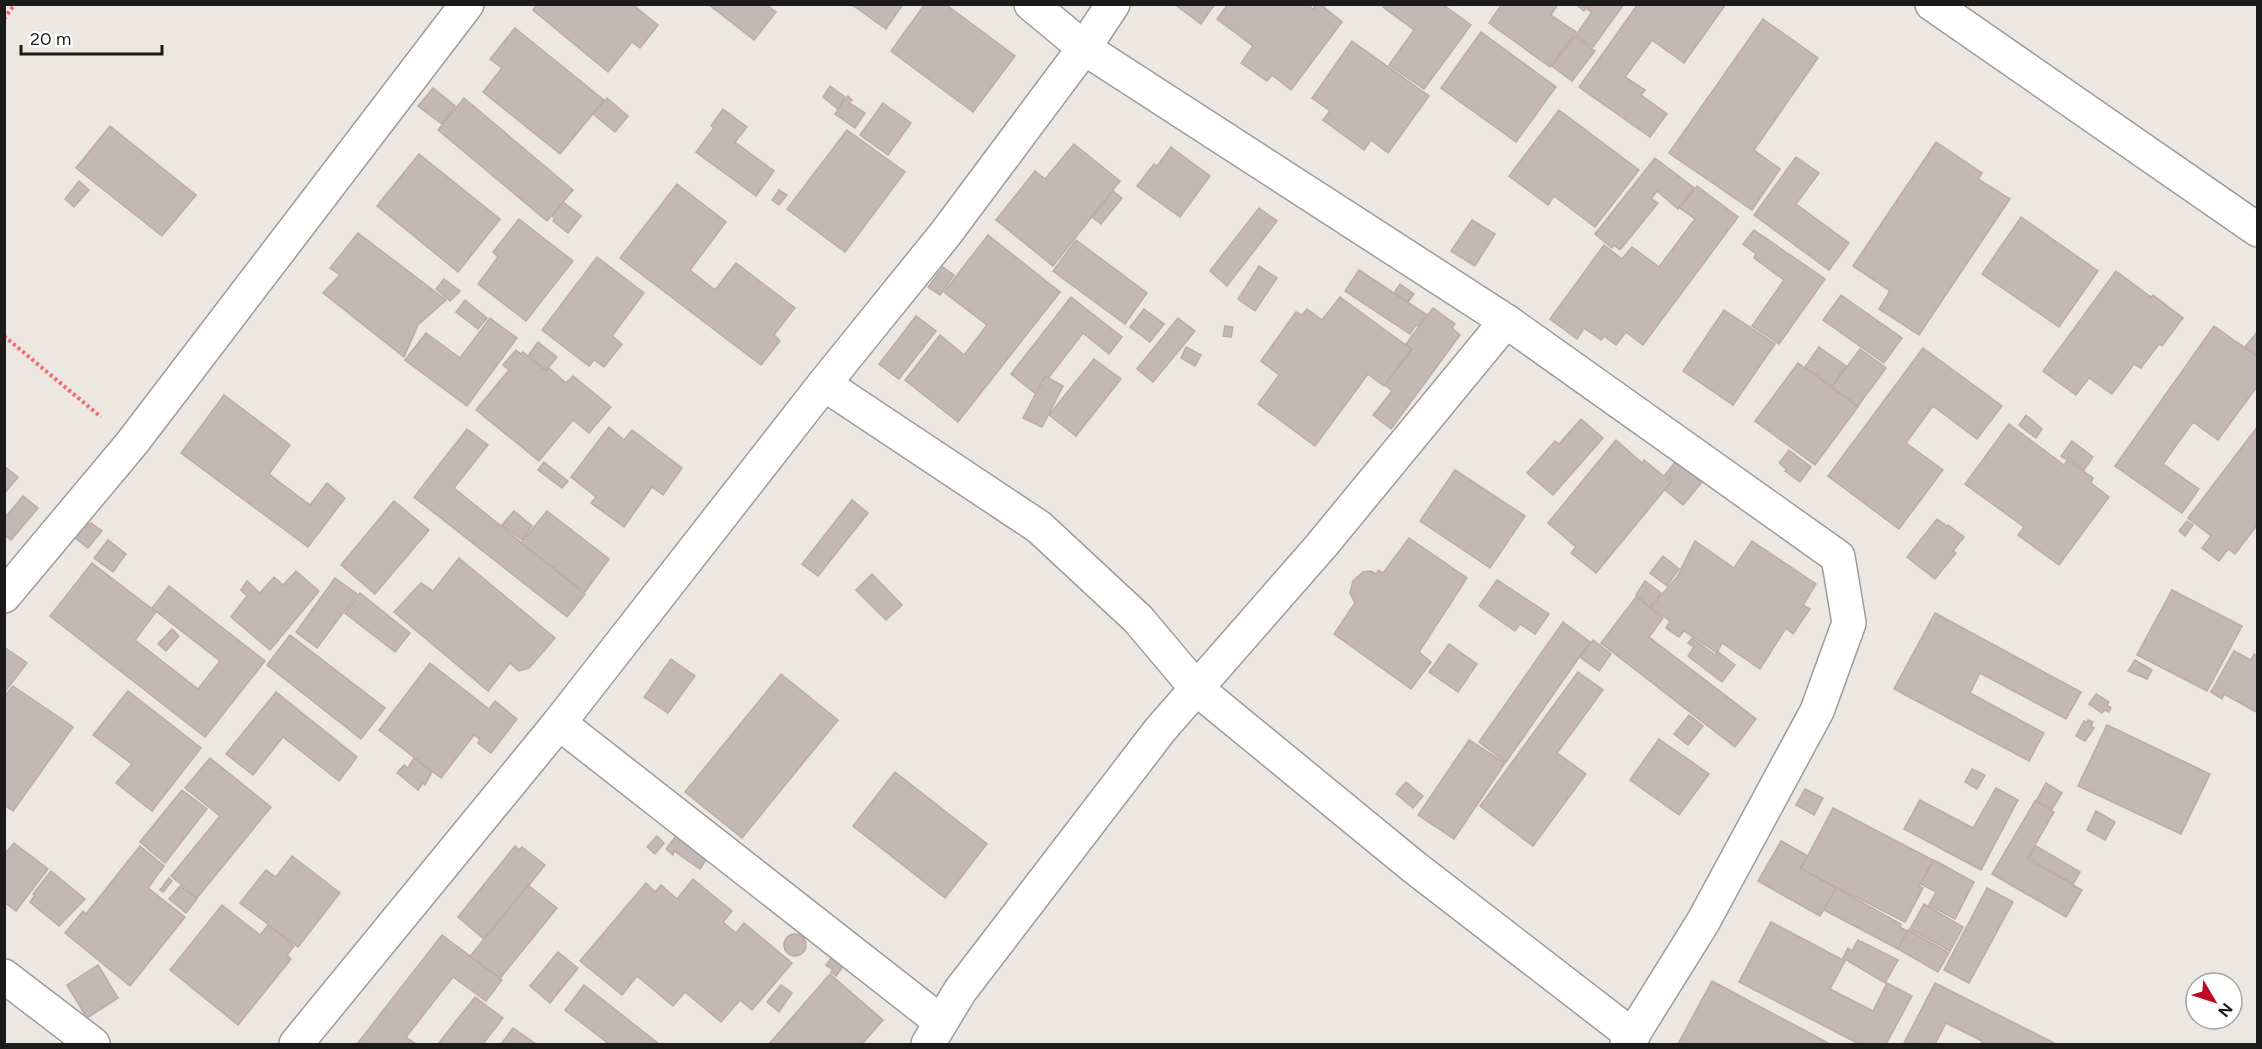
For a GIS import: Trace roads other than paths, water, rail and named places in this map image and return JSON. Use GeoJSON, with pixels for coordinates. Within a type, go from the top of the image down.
{"type":"FeatureCollection","features":[{"type":"Feature","properties":{"kind":"street"},"geometry":{"type":"LineString","coordinates":[[4,596],[132,442],[467,4]]}},
{"type":"Feature","properties":{"kind":"street"},"geometry":{"type":"LineString","coordinates":[[824,384],[1039,527],[1138,620],[1197,689],[1630,1040],[1703,922],[1817,711],[1849,623],[1838,557],[1506,321],[1084,48],[1031,4]]}},
{"type":"Feature","properties":{"kind":"street"},"geometry":{"type":"LineString","coordinates":[[296,1044],[559,723],[824,384],[946,233],[1084,48],[1113,4]]}},
{"type":"Feature","properties":{"kind":"street"},"geometry":{"type":"LineString","coordinates":[[1932,4],[2258,230]]}},
{"type":"Feature","properties":{"kind":"street"},"geometry":{"type":"LineString","coordinates":[[559,723],[934,1033],[960,991],[1160,730],[1321,546],[1506,321]]}},
{"type":"Feature","properties":{"kind":"street"},"geometry":{"type":"LineString","coordinates":[[4,976],[93,1044]]}}]}
